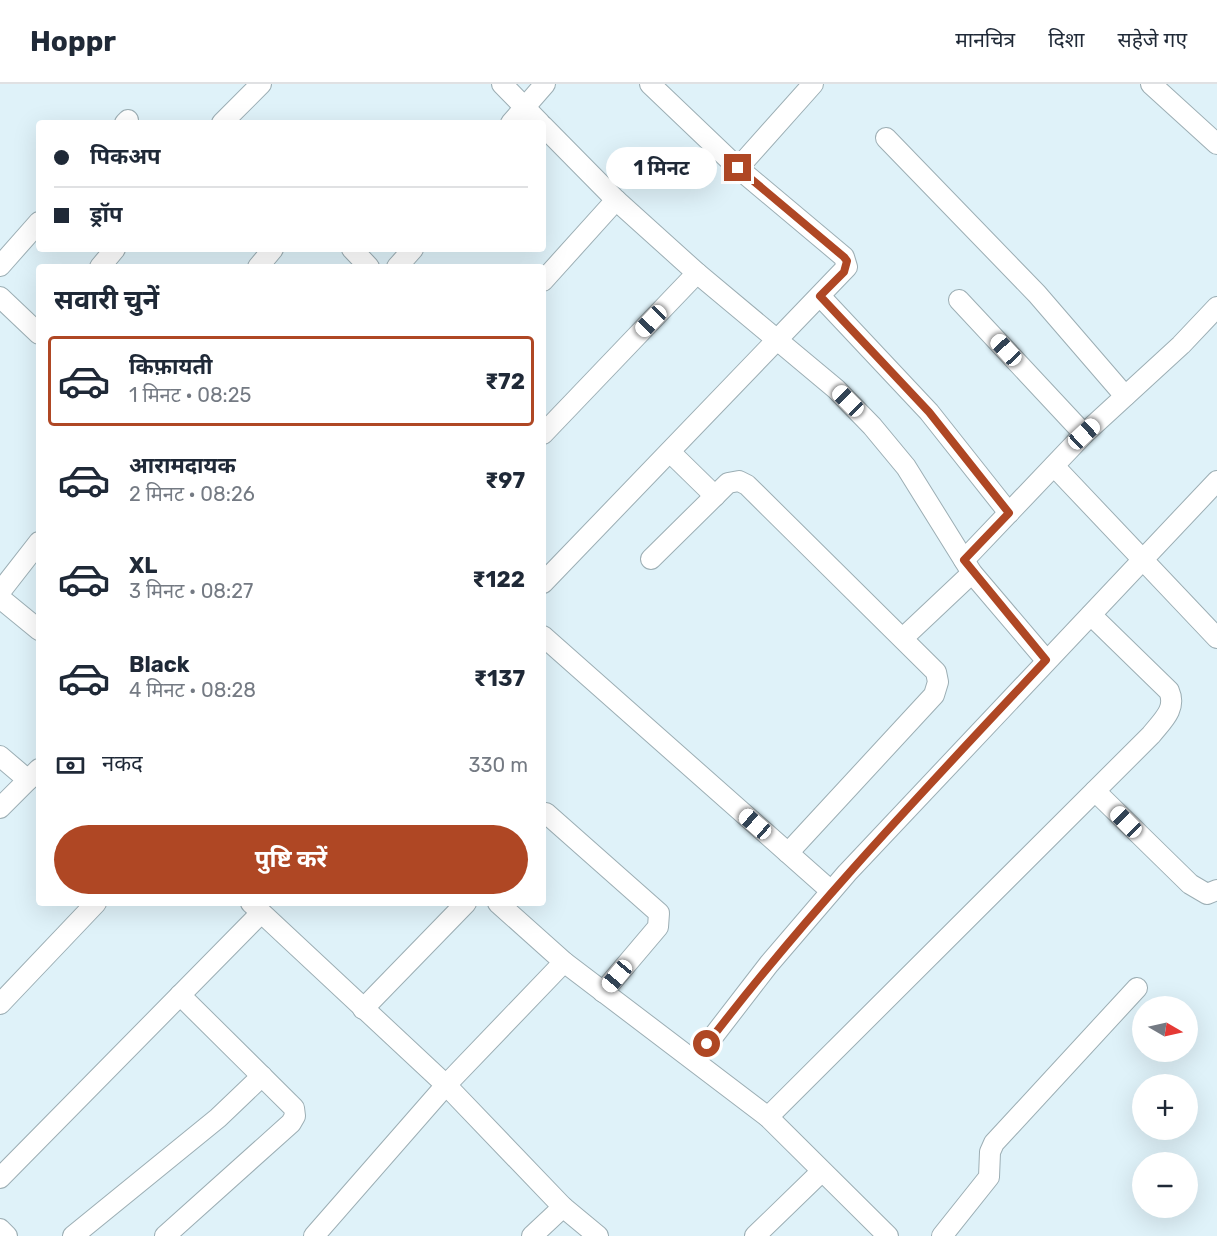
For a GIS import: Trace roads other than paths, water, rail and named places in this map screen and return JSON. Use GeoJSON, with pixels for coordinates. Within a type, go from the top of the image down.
{"type":"FeatureCollection","features":[{"type":"Feature","properties":{"kind":"street"},"geometry":{"type":"LineString","coordinates":[[227,120],[261,84]]}},
{"type":"Feature","properties":{"kind":"street"},"geometry":{"type":"LineString","coordinates":[[502,84],[538,120]]}},
{"type":"Feature","properties":{"kind":"street"},"geometry":{"type":"LineString","coordinates":[[513,120],[524,105],[545,84]]}},
{"type":"Feature","properties":{"kind":"street"},"geometry":{"type":"LineString","coordinates":[[546,580],[844,272],[847,261],[738,168],[650,84]]}},
{"type":"Feature","properties":{"kind":"street"},"geometry":{"type":"LineString","coordinates":[[738,168],[813,84]]}},
{"type":"Feature","properties":{"kind":"street"},"geometry":{"type":"LineString","coordinates":[[1151,84],[1217,144]]}},
{"type":"Feature","properties":{"kind":"street"},"geometry":{"type":"LineString","coordinates":[[546,128],[616,200],[697,273],[836,389],[872,426],[906,467],[968,567],[1046,660]]}},
{"type":"Feature","properties":{"kind":"street"},"geometry":{"type":"LineString","coordinates":[[886,138],[1037,294],[1125,396]]}},
{"type":"Feature","properties":{"kind":"street"},"geometry":{"type":"LineString","coordinates":[[546,278],[616,200]]}},
{"type":"Feature","properties":{"kind":"street"},"geometry":{"type":"LineString","coordinates":[[0,266],[36,225]]}},
{"type":"Feature","properties":{"kind":"street"},"geometry":{"type":"LineString","coordinates":[[102,264],[112,252]]}},
{"type":"Feature","properties":{"kind":"street"},"geometry":{"type":"LineString","coordinates":[[260,264],[270,252]]}},
{"type":"Feature","properties":{"kind":"street"},"geometry":{"type":"LineString","coordinates":[[355,252],[366,264]]}},
{"type":"Feature","properties":{"kind":"street"},"geometry":{"type":"LineString","coordinates":[[400,264],[410,252]]}},
{"type":"Feature","properties":{"kind":"street"},"geometry":{"type":"LineString","coordinates":[[546,431],[697,273]]}},
{"type":"Feature","properties":{"kind":"street"},"geometry":{"type":"LineString","coordinates":[[820,296],[929,412],[1009,513]]}},
{"type":"Feature","properties":{"kind":"street"},"geometry":{"type":"LineString","coordinates":[[0,297],[36,331]]}},
{"type":"Feature","properties":{"kind":"street"},"geometry":{"type":"LineString","coordinates":[[959,300],[1084,434]]}},
{"type":"Feature","properties":{"kind":"street"},"geometry":{"type":"LineString","coordinates":[[903,638],[968,567],[1009,513],[1084,434],[1217,307]]}},
{"type":"Feature","properties":{"kind":"street"},"geometry":{"type":"LineString","coordinates":[[670,453],[715,496]]}},
{"type":"Feature","properties":{"kind":"street"},"geometry":{"type":"LineString","coordinates":[[1054,466],[1217,639]]}},
{"type":"Feature","properties":{"kind":"street"},"geometry":{"type":"LineString","coordinates":[[651,559],[728,483],[739,481],[747,485],[936,672],[938,682],[934,695],[788,853]]}},
{"type":"Feature","properties":{"kind":"street"},"geometry":{"type":"LineString","coordinates":[[695,1059],[769,964],[831,891],[1046,660],[1217,481]]}},
{"type":"Feature","properties":{"kind":"street"},"geometry":{"type":"LineString","coordinates":[[0,592],[36,546]]}},
{"type":"Feature","properties":{"kind":"street"},"geometry":{"type":"LineString","coordinates":[[0,598],[36,628]]}},
{"type":"Feature","properties":{"kind":"street"},"geometry":{"type":"LineString","coordinates":[[768,1117],[1151,735],[1170,711],[1173,700],[1169,691],[1090,615]]}},
{"type":"Feature","properties":{"kind":"street"},"geometry":{"type":"LineString","coordinates":[[546,639],[831,891]]}},
{"type":"Feature","properties":{"kind":"street"},"geometry":{"type":"LineString","coordinates":[[0,756],[33,774],[0,808]]}},
{"type":"Feature","properties":{"kind":"street"},"geometry":{"type":"LineString","coordinates":[[1095,790],[1190,884],[1207,894],[1217,890]]}},
{"type":"Feature","properties":{"kind":"street"},"geometry":{"type":"LineString","coordinates":[[546,813],[659,913],[658,927],[603,992]]}},
{"type":"Feature","properties":{"kind":"street"},"geometry":{"type":"LineString","coordinates":[[0,1004],[93,906]]}},
{"type":"Feature","properties":{"kind":"street"},"geometry":{"type":"LineString","coordinates":[[363,1009],[463,906]]}},
{"type":"Feature","properties":{"kind":"street"},"geometry":{"type":"LineString","coordinates":[[501,906],[564,962],[695,1059],[768,1117],[798,1144],[821,1172],[888,1236]]}},
{"type":"Feature","properties":{"kind":"street"},"geometry":{"type":"LineString","coordinates":[[4,1165],[180,995],[256,908],[446,1085],[563,1207],[598,1236]]}},
{"type":"Feature","properties":{"kind":"street"},"geometry":{"type":"LineString","coordinates":[[314,1236],[446,1085],[564,962]]}},
{"type":"Feature","properties":{"kind":"street"},"geometry":{"type":"LineString","coordinates":[[942,1236],[989,1177],[990,1152],[994,1143],[1137,988]]}},
{"type":"Feature","properties":{"kind":"street"},"geometry":{"type":"LineString","coordinates":[[165,1236],[291,1123],[295,1116],[294,1108],[180,995]]}},
{"type":"Feature","properties":{"kind":"street"},"geometry":{"type":"LineString","coordinates":[[73,1236],[218,1118],[262,1076]]}},
{"type":"Feature","properties":{"kind":"street"},"geometry":{"type":"LineString","coordinates":[[755,1236],[821,1172]]}},
{"type":"Feature","properties":{"kind":"street"},"geometry":{"type":"LineString","coordinates":[[532,1236],[563,1207]]}},
{"type":"Feature","properties":{"kind":"street"},"geometry":{"type":"LineString","coordinates":[[0,1229],[7,1236]]}}]}
